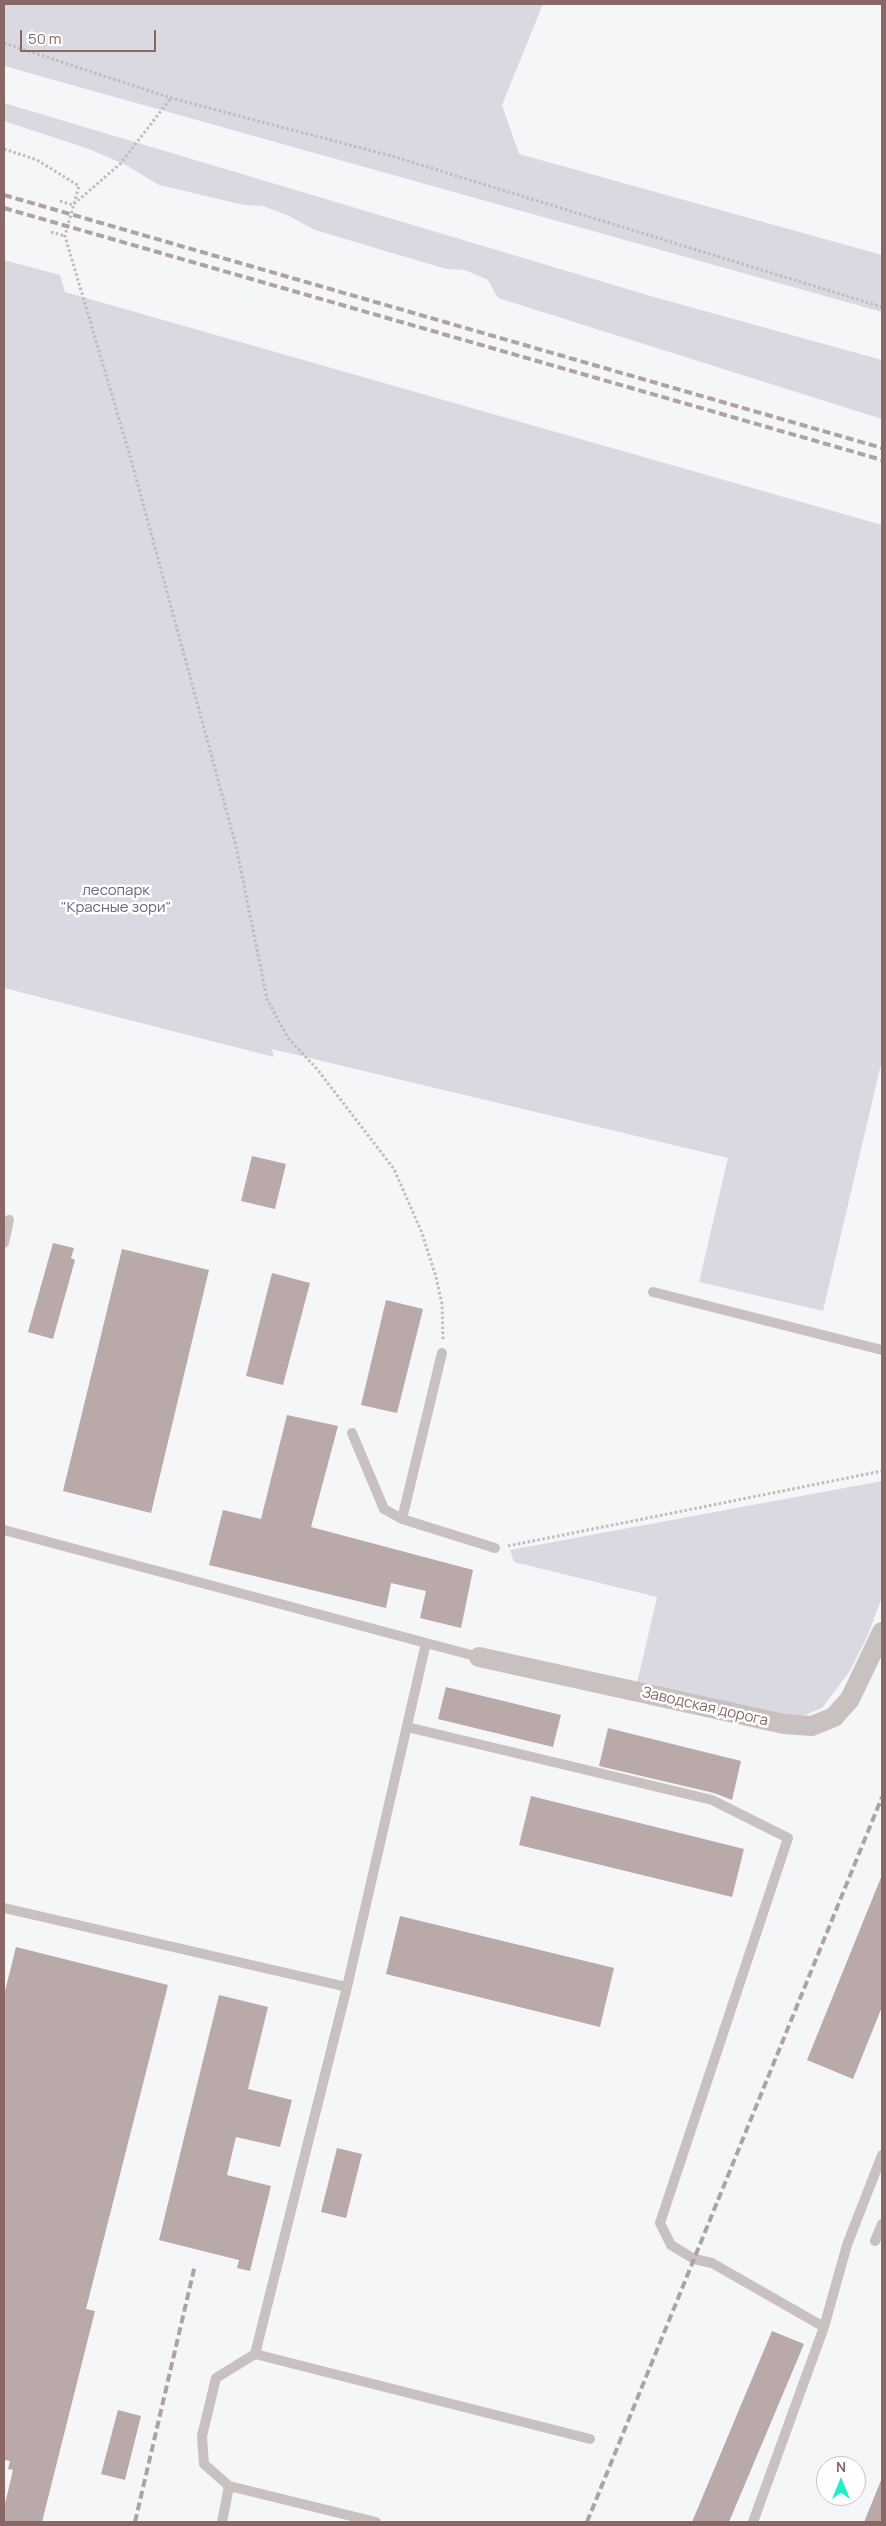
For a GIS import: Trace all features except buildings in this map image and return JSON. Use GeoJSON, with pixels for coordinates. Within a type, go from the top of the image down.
{"type":"FeatureCollection","features":[{"type":"Feature","properties":{"kind":"street","name":"Заводская дорога"},"geometry":{"type":"LineString","coordinates":[[479,1657],[784,1724],[812,1726],[834,1717],[850,1699],[882,1632]]}},
{"type":"Feature","properties":{"kind":"lane"},"geometry":{"type":"LineString","coordinates":[[4,1243],[9,1220]]}},
{"type":"Feature","properties":{"kind":"lane"},"geometry":{"type":"LineString","coordinates":[[653,1292],[843,1342],[882,1350]]}},
{"type":"Feature","properties":{"kind":"lane"},"geometry":{"type":"LineString","coordinates":[[402,1519],[442,1353]]}},
{"type":"Feature","properties":{"kind":"lane"},"geometry":{"type":"LineString","coordinates":[[352,1432],[384,1509],[402,1519],[495,1548]]}},
{"type":"Feature","properties":{"kind":"lane"},"geometry":{"type":"LineString","coordinates":[[4,1530],[479,1657]]}},
{"type":"Feature","properties":{"kind":"lane"},"geometry":{"type":"LineString","coordinates":[[376,2522],[229,2486],[204,2464],[202,2436],[216,2378],[255,2354],[347,1987],[426,1643]]}},
{"type":"Feature","properties":{"kind":"lane"},"geometry":{"type":"LineString","coordinates":[[407,1727],[712,1800],[788,1838],[660,2222],[671,2245],[694,2259],[712,2263],[824,2327]]}},
{"type":"Feature","properties":{"kind":"lane"},"geometry":{"type":"LineString","coordinates":[[4,1908],[347,1987]]}},
{"type":"Feature","properties":{"kind":"lane"},"geometry":{"type":"LineString","coordinates":[[753,2522],[824,2327],[847,2245],[882,2155]]}},
{"type":"Feature","properties":{"kind":"lane"},"geometry":{"type":"LineString","coordinates":[[875,2241],[882,2224]]}},
{"type":"Feature","properties":{"kind":"lane"},"geometry":{"type":"LineString","coordinates":[[255,2354],[590,2440]]}},
{"type":"Feature","properties":{"kind":"lane"},"geometry":{"type":"LineString","coordinates":[[222,2522],[229,2486]]}},
{"type":"Feature","properties":{"kind":"path"},"geometry":{"type":"LineString","coordinates":[[4,43],[171,98],[395,157],[882,307]]}},
{"type":"Feature","properties":{"kind":"path"},"geometry":{"type":"LineString","coordinates":[[73,205],[120,164],[171,98]]}},
{"type":"Feature","properties":{"kind":"path"},"geometry":{"type":"LineString","coordinates":[[4,149],[37,160],[79,186],[64,236],[132,463],[236,846],[267,1000],[288,1038],[318,1068],[394,1169],[422,1233],[436,1277],[443,1311],[442,1353]]}},
{"type":"Feature","properties":{"kind":"path"},"geometry":{"type":"LineString","coordinates":[[60,201],[73,205]]}},
{"type":"Feature","properties":{"kind":"path"},"geometry":{"type":"LineString","coordinates":[[51,232],[64,236]]}},
{"type":"Feature","properties":{"kind":"path"},"geometry":{"type":"LineString","coordinates":[[495,1548],[882,1471]]}},
{"type":"Feature","properties":{"kind":"green space"},"geometry":{"type":"Polygon","coordinates":[[[4,4],[543,4],[502,105],[519,154],[882,255],[882,312],[4,66],[4,4]]]}},
{"type":"Feature","properties":{"kind":"green space"},"geometry":{"type":"Polygon","coordinates":[[[4,103],[654,297],[882,360],[882,419],[498,298],[488,280],[465,270],[446,269],[315,230],[289,216],[263,206],[244,205],[159,185],[126,165],[89,149],[4,121],[4,103]]]}},
{"type":"Feature","properties":{"kind":"green space","name":"лесопарк \"Красные зори\""},"geometry":{"type":"Polygon","coordinates":[[[4,260],[60,275],[65,292],[882,525],[882,1060],[823,1311],[699,1282],[728,1158],[272,1049],[274,1057],[4,988],[4,260]]]}},
{"type":"Feature","properties":{"kind":"green space"},"geometry":{"type":"Polygon","coordinates":[[[882,1481],[882,1597],[868,1635],[850,1671],[822,1708],[805,1715],[782,1717],[637,1683],[657,1597],[514,1562],[510,1550],[882,1481]]]}},
{"type":"Feature","properties":{"kind":"railway"},"geometry":{"type":"LineString","coordinates":[[4,195],[882,448]]}},
{"type":"Feature","properties":{"kind":"railway"},"geometry":{"type":"LineString","coordinates":[[4,208],[882,460]]}},
{"type":"Feature","properties":{"kind":"railway"},"geometry":{"type":"LineString","coordinates":[[587,2522],[882,1797]]}},
{"type":"Feature","properties":{"kind":"railway"},"geometry":{"type":"LineString","coordinates":[[135,2522],[195,2265]]}}]}
